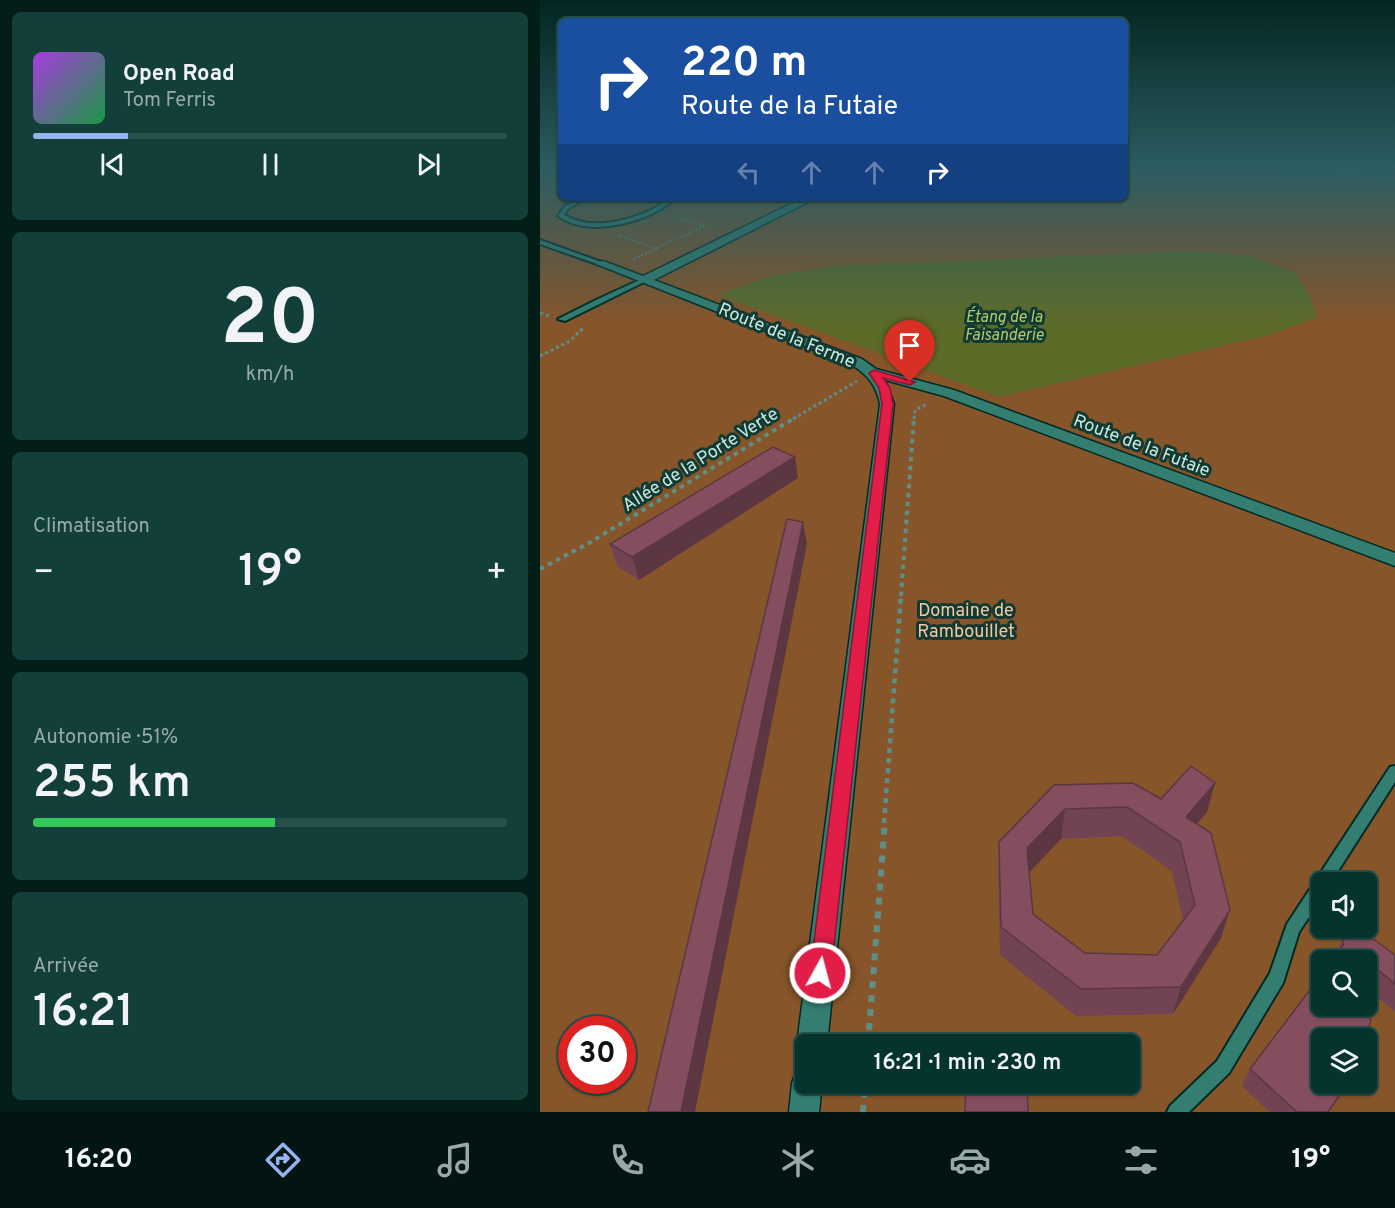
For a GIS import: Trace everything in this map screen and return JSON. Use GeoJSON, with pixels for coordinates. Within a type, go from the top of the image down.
{"type":"FeatureCollection","features":[{"type":"Feature","properties":{"kind":"street"},"geometry":{"type":"LineString","coordinates":[[646,279],[763,222]]}},
{"type":"Feature","properties":{"kind":"street","name":"Route de la Ferme"},"geometry":{"type":"LineString","coordinates":[[608,266],[857,362],[874,373],[885,388],[887,404],[813,1034]]}},
{"type":"Feature","properties":{"kind":"street","name":"Route de la Futaie"},"geometry":{"type":"LineString","coordinates":[[874,373],[949,393],[1395,560]]}},
{"type":"Feature","properties":{"kind":"street"},"geometry":{"type":"LineString","coordinates":[[804,1112],[806,1094]]}},
{"type":"Feature","properties":{"kind":"lane"},"geometry":{"type":"LineString","coordinates":[[571,222],[577,225],[605,225],[616,222]]}},
{"type":"Feature","properties":{"kind":"lane"},"geometry":{"type":"LineString","coordinates":[[540,242],[608,266]]}},
{"type":"Feature","properties":{"kind":"lane"},"geometry":{"type":"LineString","coordinates":[[562,319],[646,279]]}},
{"type":"Feature","properties":{"kind":"lane"},"geometry":{"type":"LineString","coordinates":[[1329,872],[1395,771]]}},
{"type":"Feature","properties":{"kind":"lane"},"geometry":{"type":"LineString","coordinates":[[1176,1112],[1223,1067],[1276,976],[1292,929],[1311,900]]}},
{"type":"Feature","properties":{"kind":"path"},"geometry":{"type":"LineString","coordinates":[[608,266],[656,248],[704,226],[690,222]]}},
{"type":"Feature","properties":{"kind":"path"},"geometry":{"type":"LineString","coordinates":[[605,225],[611,232],[628,240],[656,248]]}},
{"type":"Feature","properties":{"kind":"path"},"geometry":{"type":"LineString","coordinates":[[540,356],[570,340],[585,327],[562,319]]}},
{"type":"Feature","properties":{"kind":"path","name":"Allée de la Porte Verte"},"geometry":{"type":"LineString","coordinates":[[540,569],[590,543],[843,388],[874,373]]}},
{"type":"Feature","properties":{"kind":"path"},"geometry":{"type":"LineString","coordinates":[[869,1034],[915,410],[949,393]]}},
{"type":"Feature","properties":{"kind":"path"},"geometry":{"type":"LineString","coordinates":[[863,1112],[865,1094]]}},
{"type":"Feature","properties":{"kind":"green space","name":"Domaine de Rambouillet"},"geometry":{"type":"Polygon","coordinates":[[[540,222],[1395,222],[1395,1112],[540,1112],[540,222]]]}},
{"type":"Feature","properties":{"kind":"water","name":"Étang de la Faisanderie"},"geometry":{"type":"Polygon","coordinates":[[[1191,251],[1248,256],[1294,272],[1309,295],[1317,317],[1270,335],[999,397],[718,295],[773,275],[837,266],[1191,251]]]}},
{"type":"Feature","properties":{"kind":"building"},"geometry":{"type":"Polygon","coordinates":[[[773,447],[795,457],[632,557],[610,544],[773,447]]]}},
{"type":"Feature","properties":{"kind":"building"},"geometry":{"type":"Polygon","coordinates":[[[787,519],[803,522],[681,1112],[648,1112],[787,519]]]}},
{"type":"Feature","properties":{"kind":"building"},"geometry":{"type":"Polygon","coordinates":[[[1191,766],[1215,783],[1186,817],[1211,833],[1230,910],[1181,987],[1081,989],[1001,927],[999,842],[1054,785],[1133,783],[1161,799],[1191,766]],[[1127,807],[1065,809],[1027,848],[1033,914],[1085,953],[1157,955],[1195,905],[1180,842],[1127,807]]]}},
{"type":"Feature","properties":{"kind":"building"},"geometry":{"type":"Polygon","coordinates":[[[1346,938],[1372,938],[1395,955],[1395,984],[1377,969],[1377,950],[1340,950],[1344,944],[1342,942],[1346,938]]]}},
{"type":"Feature","properties":{"kind":"building"},"geometry":{"type":"Polygon","coordinates":[[[1311,989],[1311,1016],[1366,1016],[1371,1020],[1369,1028],[1311,1028],[1311,1094],[1340,1094],[1328,1112],[1297,1112],[1250,1069],[1311,989]]]}},
{"type":"Feature","properties":{"kind":"building"},"geometry":{"type":"Polygon","coordinates":[[[966,1094],[1027,1094],[1028,1112],[965,1112],[966,1094]]]}},
{"type":"Feature","properties":{"kind":"route"},"geometry":{"type":"LineString","coordinates":[[820,973],[887,404],[885,388],[874,373],[910,382]]}}]}
